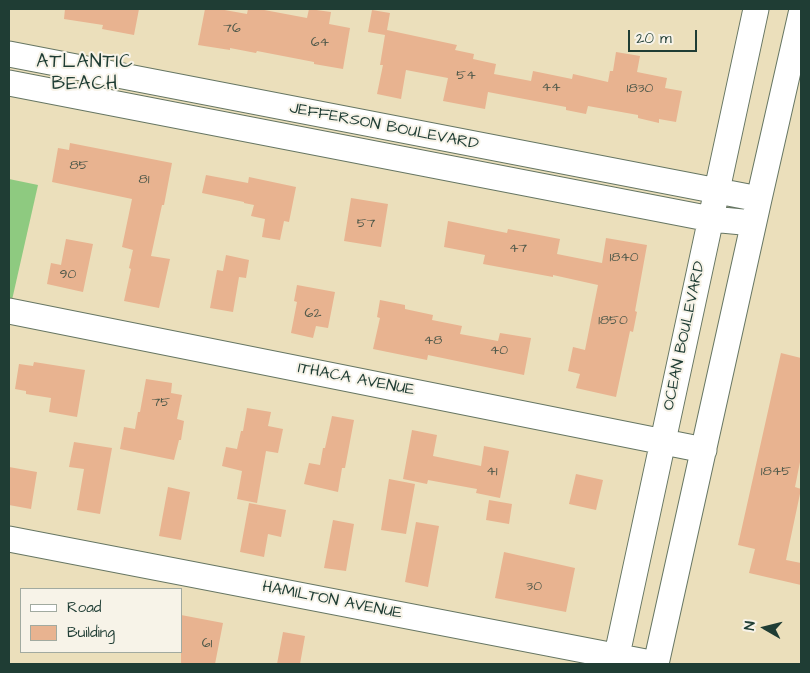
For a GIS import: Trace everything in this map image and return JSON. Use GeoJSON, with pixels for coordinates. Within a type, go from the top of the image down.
{"type":"FeatureCollection","features":[{"type":"Feature","properties":{"kind":"street","name":"OCEAN BOULEVARD"},"geometry":{"type":"LineString","coordinates":[[616,660],[756,9]]}},
{"type":"Feature","properties":{"kind":"street"},"geometry":{"type":"LineString","coordinates":[[656,664],[801,14]]}},
{"type":"Feature","properties":{"kind":"street","name":"JEFFERSON BOULEVARD"},"geometry":{"type":"LineString","coordinates":[[9,54],[759,199]]}},
{"type":"Feature","properties":{"kind":"street","name":"JEFFERSON BOULEVARD"},"geometry":{"type":"LineString","coordinates":[[9,83],[711,219],[753,223]]}},
{"type":"Feature","properties":{"kind":"street","name":"ITHACA AVENUE"},"geometry":{"type":"LineString","coordinates":[[9,311],[704,450]]}},
{"type":"Feature","properties":{"kind":"street","name":"HAMILTON AVENUE"},"geometry":{"type":"LineString","coordinates":[[9,539],[616,660],[656,664]]}},
{"type":"Feature","properties":{"kind":"green space"},"geometry":{"type":"Polygon","coordinates":[[[9,179],[38,185],[12,300],[9,299],[9,179]]]}},
{"type":"Feature","properties":{"kind":"building"},"geometry":{"type":"Polygon","coordinates":[[[65,9],[139,9],[134,35],[102,29],[103,25],[64,19],[65,9]]]}},
{"type":"Feature","properties":{"kind":"building"},"geometry":{"type":"Polygon","coordinates":[[[205,9],[219,9],[247,14],[248,9],[259,9],[307,18],[309,9],[331,12],[329,24],[350,28],[343,69],[257,51],[256,53],[198,45],[205,9]]]}},
{"type":"Feature","properties":{"kind":"building"},"geometry":{"type":"Polygon","coordinates":[[[372,10],[390,13],[387,30],[457,45],[455,50],[474,54],[473,59],[496,64],[494,74],[531,81],[533,71],[572,79],[573,74],[608,82],[610,71],[613,71],[616,52],[640,56],[637,72],[667,78],[665,88],[682,91],[676,122],[659,119],[659,123],[638,118],[638,115],[588,106],[586,114],[566,110],[566,107],[488,92],[485,109],[443,101],[448,78],[406,70],[401,99],[377,94],[383,65],[380,65],[385,35],[368,32],[372,10]]]}},
{"type":"Feature","properties":{"kind":"building"},"geometry":{"type":"Polygon","coordinates":[[[70,143],[172,163],[151,256],[170,259],[159,308],[124,301],[133,250],[122,247],[132,199],[52,182],[58,148],[69,150],[70,143]]]}},
{"type":"Feature","properties":{"kind":"building"},"geometry":{"type":"Polygon","coordinates":[[[206,175],[248,183],[249,177],[296,187],[289,222],[284,221],[280,240],[262,237],[265,219],[251,216],[254,205],[202,193],[206,175]]]}},
{"type":"Feature","properties":{"kind":"building"},"geometry":{"type":"Polygon","coordinates":[[[351,198],[388,204],[381,247],[344,241],[351,198]]]}},
{"type":"Feature","properties":{"kind":"building"},"geometry":{"type":"Polygon","coordinates":[[[448,221],[507,233],[508,229],[560,239],[557,254],[602,263],[606,238],[647,245],[633,332],[630,331],[616,397],[576,388],[580,374],[568,371],[573,347],[585,350],[598,285],[553,275],[553,277],[483,264],[485,255],[444,247],[448,221]]]}},
{"type":"Feature","properties":{"kind":"building"},"geometry":{"type":"Polygon","coordinates":[[[66,239],[93,244],[83,292],[47,284],[51,263],[61,265],[66,239]]]}},
{"type":"Feature","properties":{"kind":"building"},"geometry":{"type":"Polygon","coordinates":[[[226,255],[249,260],[246,278],[239,277],[233,312],[210,308],[217,270],[223,271],[226,255]]]}},
{"type":"Feature","properties":{"kind":"building"},"geometry":{"type":"Polygon","coordinates":[[[297,285],[335,292],[328,328],[316,326],[313,338],[291,333],[297,302],[294,301],[297,285]]]}},
{"type":"Feature","properties":{"kind":"building"},"geometry":{"type":"Polygon","coordinates":[[[380,300],[405,305],[405,309],[433,315],[432,320],[462,326],[460,334],[498,341],[500,333],[531,338],[524,375],[428,355],[427,360],[373,349],[380,318],[377,317],[380,300]]]}},
{"type":"Feature","properties":{"kind":"building"},"geometry":{"type":"Polygon","coordinates":[[[781,353],[801,358],[801,457],[795,487],[801,489],[786,560],[801,563],[801,585],[749,573],[755,549],[738,545],[781,353]]]}},
{"type":"Feature","properties":{"kind":"building"},"geometry":{"type":"Polygon","coordinates":[[[34,362],[85,370],[77,417],[49,412],[51,398],[26,394],[26,391],[15,389],[19,364],[33,366],[34,362]]]}},
{"type":"Feature","properties":{"kind":"building"},"geometry":{"type":"Polygon","coordinates":[[[146,379],[172,383],[171,393],[182,395],[177,419],[184,421],[181,440],[179,440],[174,460],[120,449],[124,427],[135,429],[146,379]]]}},
{"type":"Feature","properties":{"kind":"building"},"geometry":{"type":"Polygon","coordinates":[[[247,408],[271,412],[268,426],[283,429],[278,453],[266,451],[257,503],[237,499],[242,471],[222,466],[226,447],[237,449],[241,431],[243,431],[247,408]]]}},
{"type":"Feature","properties":{"kind":"building"},"geometry":{"type":"Polygon","coordinates":[[[332,416],[354,420],[345,468],[342,468],[338,492],[304,484],[309,463],[320,465],[332,416]]]}},
{"type":"Feature","properties":{"kind":"building"},"geometry":{"type":"Polygon","coordinates":[[[412,430],[437,435],[433,456],[481,466],[484,446],[509,451],[500,498],[476,493],[477,489],[428,480],[427,484],[403,479],[412,430]]]}},
{"type":"Feature","properties":{"kind":"building"},"geometry":{"type":"Polygon","coordinates":[[[74,442],[112,448],[100,514],[77,510],[84,469],[69,467],[74,442]]]}},
{"type":"Feature","properties":{"kind":"building"},"geometry":{"type":"Polygon","coordinates":[[[9,467],[37,472],[31,509],[9,505],[9,467]]]}},
{"type":"Feature","properties":{"kind":"building"},"geometry":{"type":"Polygon","coordinates":[[[576,474],[603,480],[596,510],[569,504],[576,474]]]}},
{"type":"Feature","properties":{"kind":"building"},"geometry":{"type":"Polygon","coordinates":[[[389,479],[415,484],[406,534],[381,530],[389,479]]]}},
{"type":"Feature","properties":{"kind":"building"},"geometry":{"type":"Polygon","coordinates":[[[168,487],[190,492],[181,540],[159,536],[168,487]]]}},
{"type":"Feature","properties":{"kind":"building"},"geometry":{"type":"Polygon","coordinates":[[[489,500],[512,504],[509,524],[486,520],[489,500]]]}},
{"type":"Feature","properties":{"kind":"building"},"geometry":{"type":"Polygon","coordinates":[[[249,503],[286,510],[281,537],[268,534],[264,557],[240,552],[249,503]]]}},
{"type":"Feature","properties":{"kind":"building"},"geometry":{"type":"Polygon","coordinates":[[[333,520],[354,524],[346,571],[324,568],[333,520]]]}},
{"type":"Feature","properties":{"kind":"building"},"geometry":{"type":"Polygon","coordinates":[[[416,522],[439,526],[428,587],[405,582],[416,522]]]}},
{"type":"Feature","properties":{"kind":"building"},"geometry":{"type":"Polygon","coordinates":[[[504,552],[575,568],[566,612],[495,598],[504,552]]]}},
{"type":"Feature","properties":{"kind":"building"},"geometry":{"type":"Polygon","coordinates":[[[182,615],[223,623],[215,664],[181,664],[182,615]]]}},
{"type":"Feature","properties":{"kind":"building"},"geometry":{"type":"Polygon","coordinates":[[[283,632],[305,636],[300,664],[277,664],[283,632]]]}},
{"type":"Feature","properties":{"kind":"district","name":"ATLANTIC BEACH"},"geometry":{"type":"Point","coordinates":[85,74]}}]}
